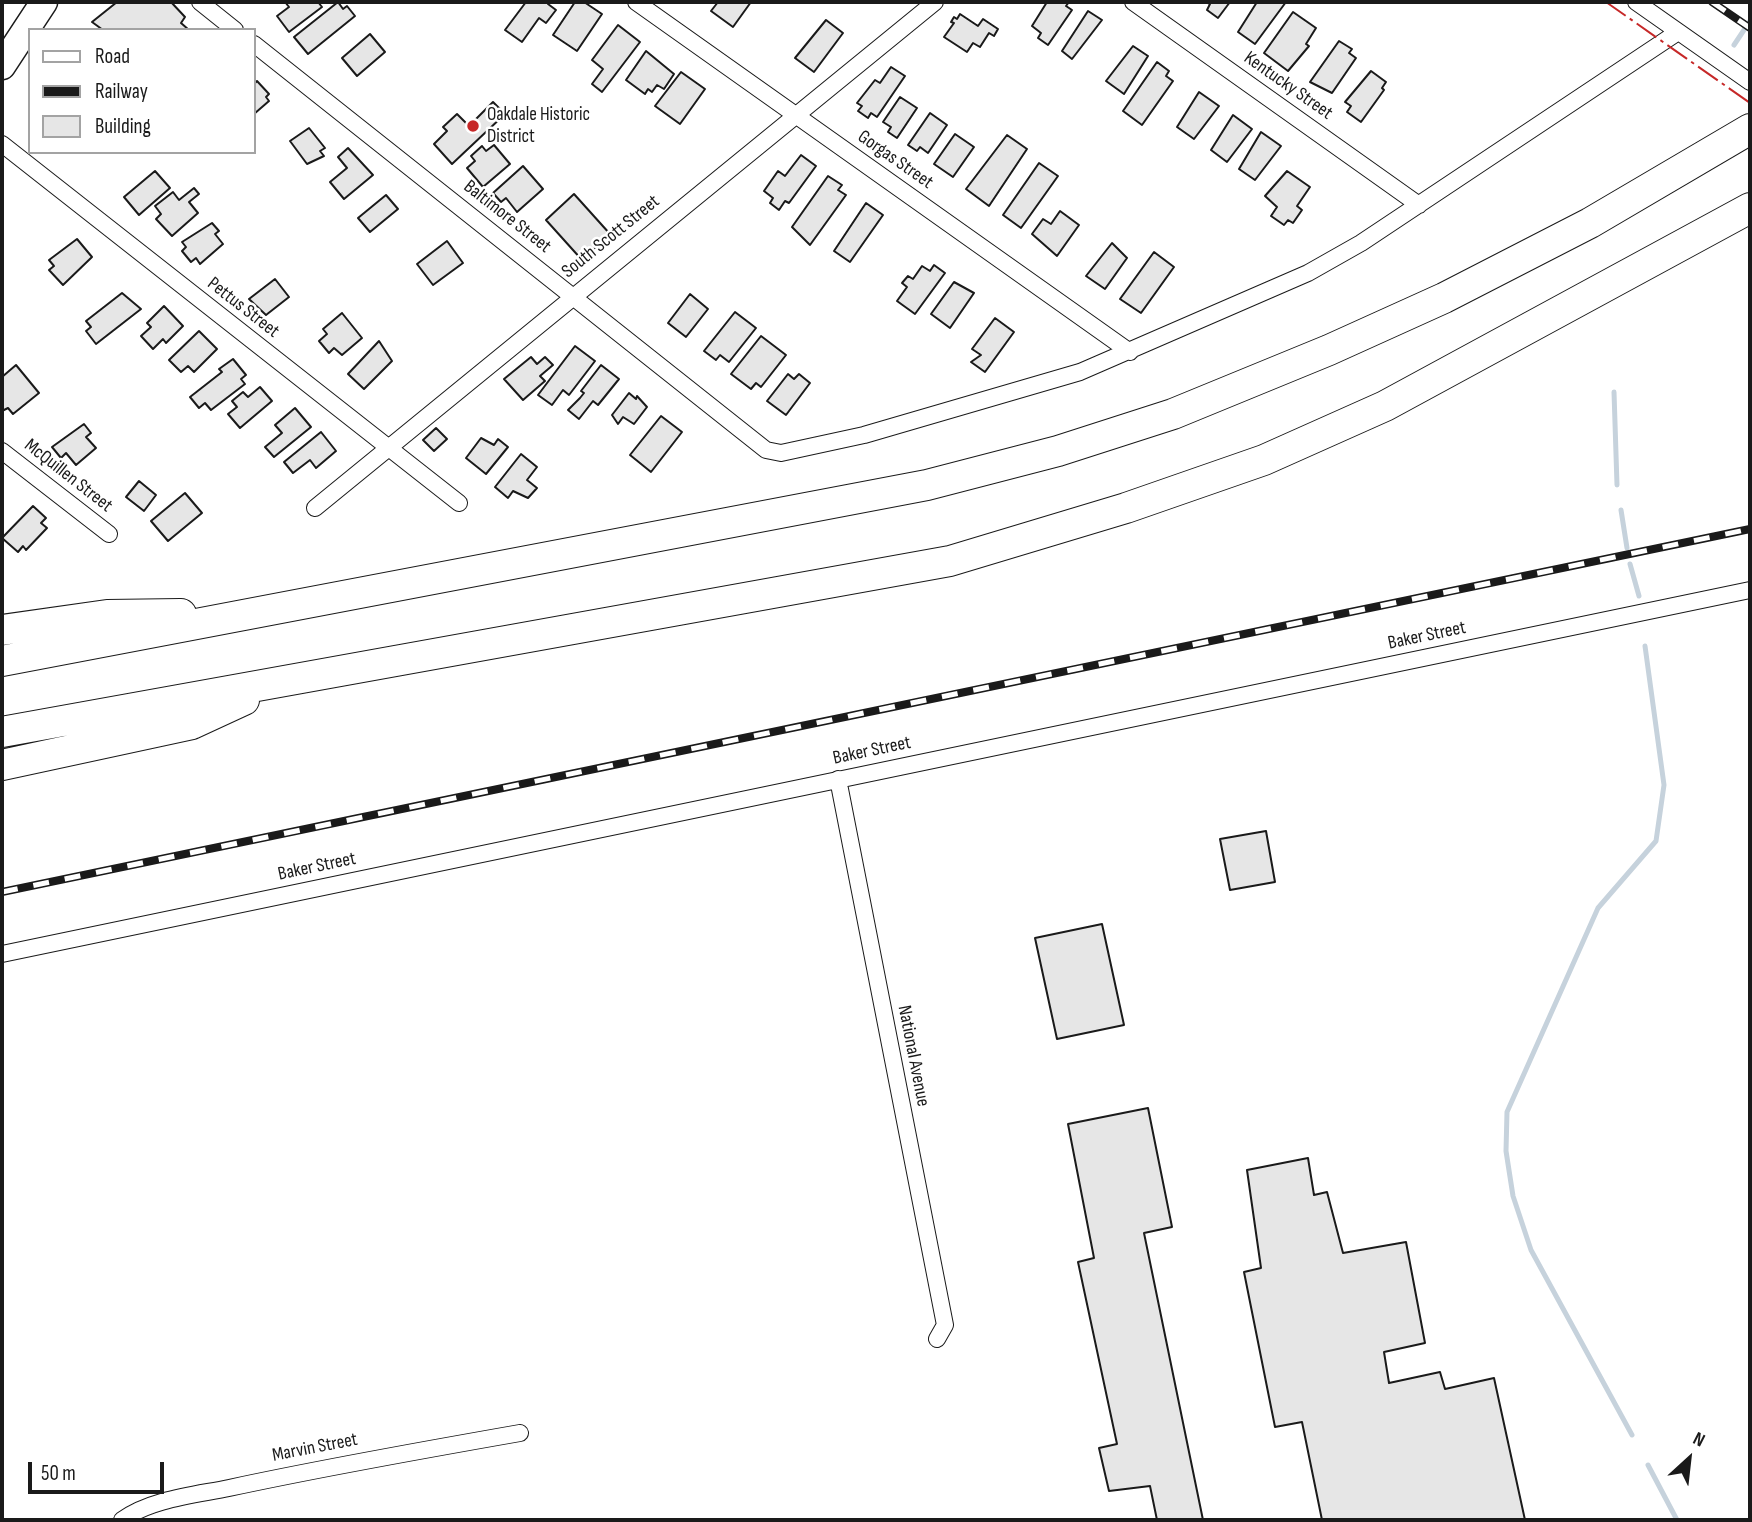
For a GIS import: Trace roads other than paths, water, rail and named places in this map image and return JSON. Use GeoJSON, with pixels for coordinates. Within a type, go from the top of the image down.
{"type":"FeatureCollection","features":[{"type":"Feature","properties":{"kind":"highway"},"geometry":{"type":"LineString","coordinates":[[2,661],[927,485],[1058,451],[1173,414],[1444,298],[1590,223],[1740,135]]}},
{"type":"Feature","properties":{"kind":"highway"},"geometry":{"type":"LineString","coordinates":[[2,732],[950,561],[1126,508],[1264,460],[1385,406],[1750,208]]}},
{"type":"Feature","properties":{"kind":"highway"},"geometry":{"type":"LineString","coordinates":[[2,630],[107,615],[268,612]]}},
{"type":"Feature","properties":{"kind":"highway"},"geometry":{"type":"LineString","coordinates":[[2,765],[192,724],[278,683]]}},
{"type":"Feature","properties":{"kind":"main road"},"geometry":{"type":"LineString","coordinates":[[2,66],[44,2]]}},
{"type":"Feature","properties":{"kind":"street"},"geometry":{"type":"LineString","coordinates":[[200,2],[232,28]]}},
{"type":"Feature","properties":{"kind":"street","name":"Gorgas Street"},"geometry":{"type":"LineString","coordinates":[[636,2],[1130,352]]}},
{"type":"Feature","properties":{"kind":"street","name":"South Scott Street"},"geometry":{"type":"LineString","coordinates":[[315,508],[935,2]]}},
{"type":"Feature","properties":{"kind":"street","name":"Kentucky Street"},"geometry":{"type":"LineString","coordinates":[[1133,2],[1419,205]]}},
{"type":"Feature","properties":{"kind":"street"},"geometry":{"type":"LineString","coordinates":[[1636,2],[1750,82]]}},
{"type":"Feature","properties":{"kind":"street"},"geometry":{"type":"LineString","coordinates":[[1130,352],[1308,273],[1419,205],[1678,32]]}},
{"type":"Feature","properties":{"kind":"street","name":"Baltimore Street"},"geometry":{"type":"LineString","coordinates":[[256,46],[766,450],[781,453],[864,435],[1005,396],[1130,352]]}},
{"type":"Feature","properties":{"kind":"street","name":"Pettus Street"},"geometry":{"type":"LineString","coordinates":[[2,144],[459,503]]}},
{"type":"Feature","properties":{"kind":"street","name":"McQuillen Street"},"geometry":{"type":"LineString","coordinates":[[2,450],[109,534]]}},
{"type":"Feature","properties":{"kind":"street","name":"Baker Street"},"geometry":{"type":"LineString","coordinates":[[2,954],[1750,590]]}},
{"type":"Feature","properties":{"kind":"street","name":"National Avenue"},"geometry":{"type":"LineString","coordinates":[[838,779],[945,1325],[937,1339]]}},
{"type":"Feature","properties":{"kind":"street","name":"Marvin Street"},"geometry":{"type":"LineString","coordinates":[[122,1520],[134,1511],[218,1490],[333,1465],[520,1433]]}},
{"type":"Feature","properties":{"kind":"waterway"},"geometry":{"type":"LineString","coordinates":[[1734,45],[1750,21]]}},
{"type":"Feature","properties":{"kind":"waterway"},"geometry":{"type":"LineString","coordinates":[[1614,392],[1617,485]]}},
{"type":"Feature","properties":{"kind":"waterway"},"geometry":{"type":"LineString","coordinates":[[1621,510],[1627,548]]}},
{"type":"Feature","properties":{"kind":"waterway"},"geometry":{"type":"LineString","coordinates":[[1630,564],[1639,596]]}},
{"type":"Feature","properties":{"kind":"waterway"},"geometry":{"type":"LineString","coordinates":[[1632,1435],[1531,1250],[1513,1196],[1506,1151],[1507,1112],[1598,908],[1656,841],[1664,785],[1645,646]]}},
{"type":"Feature","properties":{"kind":"waterway"},"geometry":{"type":"LineString","coordinates":[[1648,1465],[1677,1520]]}},
{"type":"Feature","properties":{"kind":"railway"},"geometry":{"type":"LineString","coordinates":[[1712,2],[1750,28]]}},
{"type":"Feature","properties":{"kind":"railway"},"geometry":{"type":"LineString","coordinates":[[2,892],[1750,529]]}},
{"type":"Feature","properties":{"kind":"place","name":"Oakdale Historic District"},"geometry":{"type":"Point","coordinates":[473,126]}}]}
